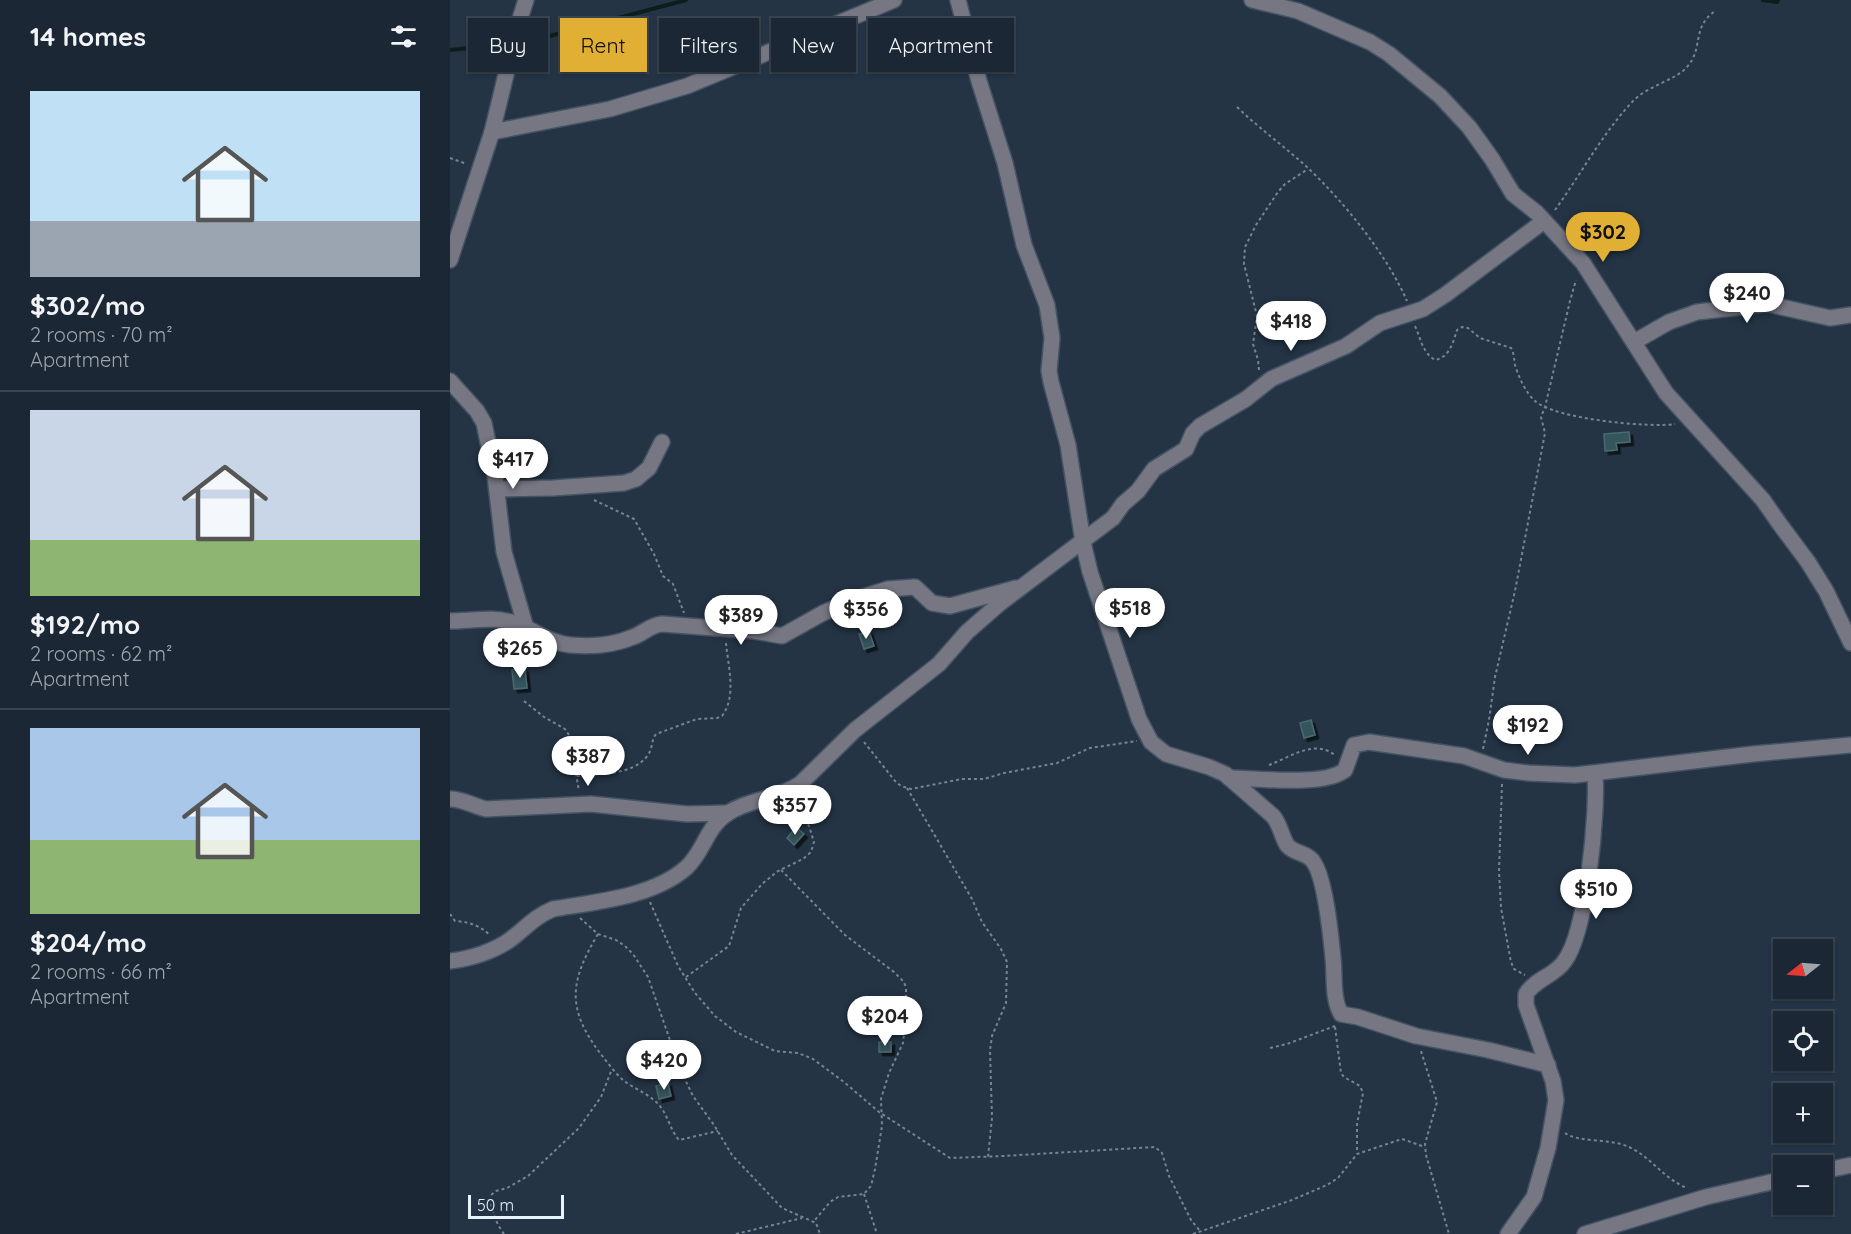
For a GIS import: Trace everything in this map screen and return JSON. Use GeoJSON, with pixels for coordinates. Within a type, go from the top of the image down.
{"type":"FeatureCollection","features":[{"type":"Feature","properties":{"kind":"street"},"geometry":{"type":"LineString","coordinates":[[450,260],[492,132],[526,0]]}},
{"type":"Feature","properties":{"kind":"street"},"geometry":{"type":"LineString","coordinates":[[492,132],[609,109],[687,86],[894,0]]}},
{"type":"Feature","properties":{"kind":"street"},"geometry":{"type":"LineString","coordinates":[[958,0],[979,81],[1005,163],[1024,245],[1047,305],[1052,338],[1049,371],[1068,445],[1090,572],[1136,710],[1151,742],[1167,754],[1209,767],[1229,778],[1273,816],[1278,822],[1287,845],[1314,863],[1331,926],[1338,1020],[1358,1017],[1419,1037],[1488,1050],[1548,1065]]}},
{"type":"Feature","properties":{"kind":"street"},"geometry":{"type":"LineString","coordinates":[[1252,0],[1298,11],[1348,32],[1389,54],[1440,96],[1468,127],[1492,159],[1513,194],[1544,221],[1583,262],[1666,393],[1763,500],[1808,562],[1851,643]]}},
{"type":"Feature","properties":{"kind":"street"},"geometry":{"type":"LineString","coordinates":[[450,961],[499,946],[534,918],[553,909],[592,903],[646,890],[686,868],[702,849],[712,828],[728,813],[742,806],[789,791],[800,784],[855,730],[925,677],[967,632],[1113,518],[1154,469],[1185,449],[1193,433],[1200,426],[1246,399],[1271,379],[1346,346],[1380,323],[1423,309],[1544,221]]}},
{"type":"Feature","properties":{"kind":"street"},"geometry":{"type":"LineString","coordinates":[[1634,342],[1669,322],[1697,312],[1768,304],[1830,318],[1851,315]]}},
{"type":"Feature","properties":{"kind":"street"},"geometry":{"type":"LineString","coordinates":[[450,381],[477,411],[484,423],[497,489],[504,552],[526,628]]}},
{"type":"Feature","properties":{"kind":"street"},"geometry":{"type":"LineString","coordinates":[[497,489],[612,485],[636,479],[649,468],[662,442]]}},
{"type":"Feature","properties":{"kind":"street"},"geometry":{"type":"LineString","coordinates":[[450,621],[502,620],[526,628],[539,636],[569,645],[618,642],[633,637],[653,624],[724,628],[782,636],[844,603],[888,589],[915,587],[932,603],[950,606],[1008,589],[1021,588]]}},
{"type":"Feature","properties":{"kind":"street"},"geometry":{"type":"LineString","coordinates":[[1229,778],[1316,780],[1337,775],[1345,770],[1354,745],[1369,742],[1394,744],[1480,760],[1504,770],[1558,775],[1851,745]]}},
{"type":"Feature","properties":{"kind":"street"},"geometry":{"type":"LineString","coordinates":[[1508,1234],[1534,1197],[1548,1148],[1556,1100],[1548,1065],[1526,1005],[1526,994],[1534,984],[1555,971],[1564,962],[1575,937],[1588,875],[1595,773]]}},
{"type":"Feature","properties":{"kind":"street"},"geometry":{"type":"LineString","coordinates":[[450,799],[465,801],[486,809],[576,804],[687,814],[728,813]]}},
{"type":"Feature","properties":{"kind":"street"},"geometry":{"type":"LineString","coordinates":[[1833,1169],[1851,1165]]}},
{"type":"Feature","properties":{"kind":"street"},"geometry":{"type":"LineString","coordinates":[[1586,1234],[1706,1197],[1773,1182]]}},
{"type":"Feature","properties":{"kind":"path"},"geometry":{"type":"LineString","coordinates":[[1544,221],[1556,209],[1589,159],[1635,100],[1653,86],[1686,69],[1694,56],[1703,21],[1715,11]]}},
{"type":"Feature","properties":{"kind":"path"},"geometry":{"type":"LineString","coordinates":[[1237,107],[1309,169],[1343,204],[1382,258],[1403,292],[1423,348],[1429,356],[1435,360],[1444,357],[1449,351],[1457,330],[1466,327],[1480,338],[1511,348],[1523,385],[1535,401],[1545,407],[1576,417],[1659,426],[1693,421]]}},
{"type":"Feature","properties":{"kind":"path"},"geometry":{"type":"LineString","coordinates":[[450,159],[480,168]]}},
{"type":"Feature","properties":{"kind":"path"},"geometry":{"type":"LineString","coordinates":[[1260,388],[1258,360],[1253,344],[1257,316],[1244,264],[1245,247],[1256,225],[1278,192],[1285,184],[1309,169]]}},
{"type":"Feature","properties":{"kind":"path"},"geometry":{"type":"LineString","coordinates":[[1480,760],[1545,433],[1541,417],[1570,301],[1583,262]]}},
{"type":"Feature","properties":{"kind":"path"},"geometry":{"type":"LineString","coordinates":[[576,487],[589,498],[634,519],[654,554],[663,576],[673,584],[684,613],[699,628]]}},
{"type":"Feature","properties":{"kind":"path"},"geometry":{"type":"LineString","coordinates":[[577,776],[609,773],[630,768],[646,758],[656,734],[696,718],[722,716],[730,696],[724,628]]}},
{"type":"Feature","properties":{"kind":"path"},"geometry":{"type":"LineString","coordinates":[[524,701],[544,717],[565,729],[572,743],[577,776],[579,796],[576,804]]}},
{"type":"Feature","properties":{"kind":"path"},"geometry":{"type":"LineString","coordinates":[[855,730],[895,781],[907,788],[1007,962],[1006,1003],[992,1036],[990,1050],[992,1118],[988,1157]]}},
{"type":"Feature","properties":{"kind":"path"},"geometry":{"type":"LineString","coordinates":[[907,788],[962,779],[984,779],[1048,765],[1073,754],[1107,745],[1151,742]]}},
{"type":"Feature","properties":{"kind":"path"},"geometry":{"type":"LineString","coordinates":[[1262,768],[1300,751],[1320,748],[1332,753],[1347,766]]}},
{"type":"Feature","properties":{"kind":"path"},"geometry":{"type":"LineString","coordinates":[[1504,770],[1499,842],[1501,908],[1514,969],[1528,976],[1534,984]]}},
{"type":"Feature","properties":{"kind":"path"},"geometry":{"type":"LineString","coordinates":[[685,978],[729,946],[741,908],[762,884],[811,852],[814,842],[809,826],[802,816],[775,796]]}},
{"type":"Feature","properties":{"kind":"path"},"geometry":{"type":"LineString","coordinates":[[781,870],[845,934],[904,982],[906,996],[900,1020],[904,1034],[903,1043],[881,1099],[882,1126],[871,1186],[864,1194],[838,1197],[830,1202],[814,1221]]}},
{"type":"Feature","properties":{"kind":"path"},"geometry":{"type":"LineString","coordinates":[[646,890],[665,940],[685,978],[715,1016],[736,1032],[775,1051],[798,1053],[813,1059],[882,1114],[950,1158],[1155,1147],[1162,1154],[1169,1176],[1191,1220],[1200,1231]]}},
{"type":"Feature","properties":{"kind":"path"},"geometry":{"type":"LineString","coordinates":[[570,906],[598,934],[625,945],[648,977],[680,1069],[693,1096],[732,1155],[782,1208],[814,1221],[820,1234]]}},
{"type":"Feature","properties":{"kind":"path"},"geometry":{"type":"LineString","coordinates":[[450,914],[455,921],[480,927],[499,946]]}},
{"type":"Feature","properties":{"kind":"path"},"geometry":{"type":"LineString","coordinates":[[598,934],[577,976],[575,1002],[585,1030],[622,1080],[656,1102],[666,1114],[679,1140],[718,1131]]}},
{"type":"Feature","properties":{"kind":"path"},"geometry":{"type":"LineString","coordinates":[[1270,1048],[1287,1044],[1338,1020],[1341,1073],[1360,1086],[1363,1093],[1358,1124],[1357,1154]]}},
{"type":"Feature","properties":{"kind":"path"},"geometry":{"type":"LineString","coordinates":[[1419,1037],[1437,1102],[1425,1147],[1449,1234]]}},
{"type":"Feature","properties":{"kind":"path"},"geometry":{"type":"LineString","coordinates":[[504,1234],[491,1206],[491,1195],[528,1176],[579,1128],[601,1097],[612,1068]]}},
{"type":"Feature","properties":{"kind":"path"},"geometry":{"type":"LineString","coordinates":[[1563,1132],[1569,1136],[1611,1141],[1628,1146],[1676,1184],[1706,1197]]}},
{"type":"Feature","properties":{"kind":"path"},"geometry":{"type":"LineString","coordinates":[[1193,1234],[1292,1200],[1327,1185],[1338,1178],[1357,1154],[1402,1139],[1425,1147]]}},
{"type":"Feature","properties":{"kind":"path"},"geometry":{"type":"LineString","coordinates":[[864,1194],[877,1234]]}},
{"type":"Feature","properties":{"kind":"path"},"geometry":{"type":"LineString","coordinates":[[736,1234],[802,1218]]}},
{"type":"Feature","properties":{"kind":"building"},"geometry":{"type":"Polygon","coordinates":[[[1629,432],[1630,442],[1616,443],[1617,450],[1605,451],[1604,434],[1629,432]]]}},
{"type":"Feature","properties":{"kind":"building"},"geometry":{"type":"Polygon","coordinates":[[[869,631],[874,646],[864,649],[859,634],[869,631]]]}},
{"type":"Feature","properties":{"kind":"building"},"geometry":{"type":"Polygon","coordinates":[[[525,669],[527,688],[514,689],[512,670],[525,669]]]}},
{"type":"Feature","properties":{"kind":"building"},"geometry":{"type":"Polygon","coordinates":[[[1311,720],[1315,735],[1304,738],[1300,723],[1311,720]]]}},
{"type":"Feature","properties":{"kind":"building"},"geometry":{"type":"Polygon","coordinates":[[[796,827],[804,834],[794,845],[787,838],[796,827]]]}},
{"type":"Feature","properties":{"kind":"building"},"geometry":{"type":"Polygon","coordinates":[[[879,1042],[891,1042],[891,1052],[879,1052],[879,1042]]]}},
{"type":"Feature","properties":{"kind":"building"},"geometry":{"type":"Polygon","coordinates":[[[668,1083],[671,1096],[659,1099],[656,1086],[668,1083]]]}},
{"type":"Feature","properties":{"kind":"waterway"},"geometry":{"type":"LineString","coordinates":[[548,37],[686,0]]}},
{"type":"Feature","properties":{"kind":"waterway"},"geometry":{"type":"LineString","coordinates":[[1763,0],[1777,2],[1778,0]]}},
{"type":"Feature","properties":{"kind":"waterway"},"geometry":{"type":"LineString","coordinates":[[450,50],[468,48]]}}]}
